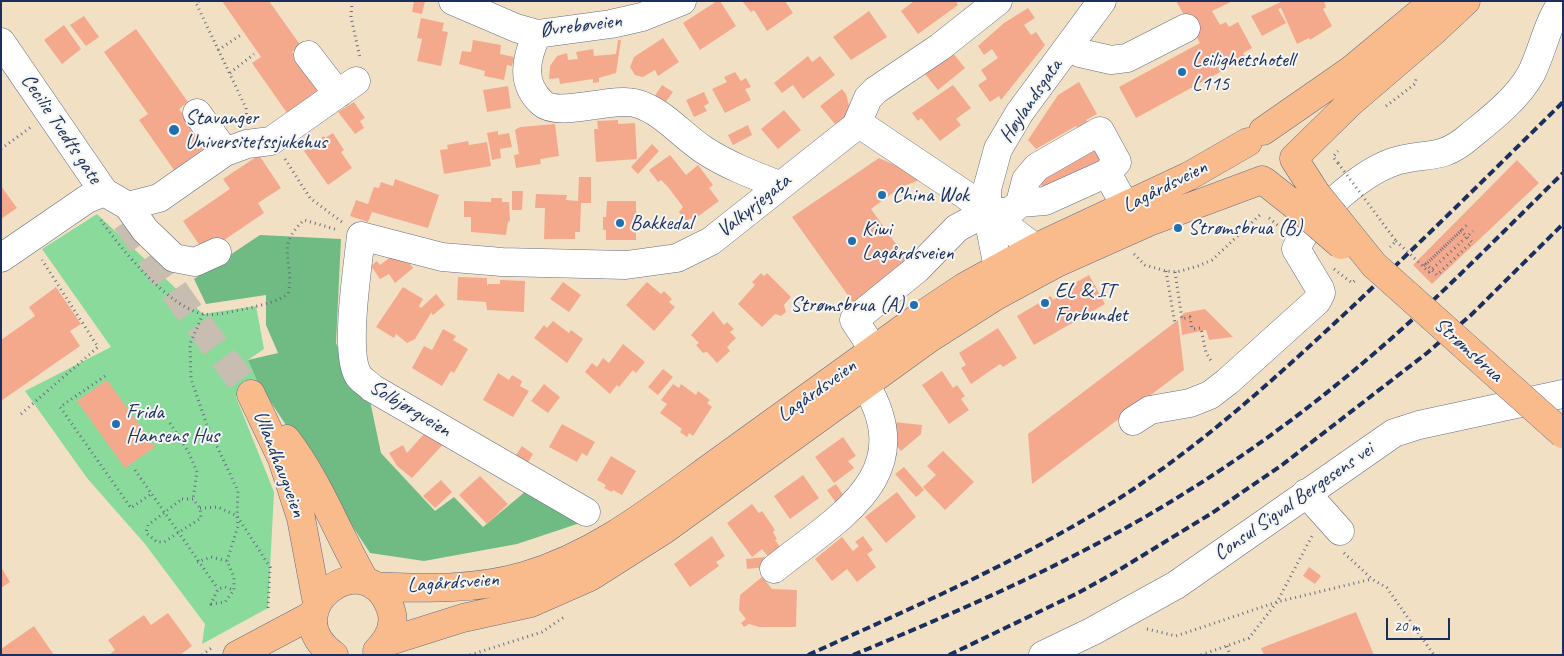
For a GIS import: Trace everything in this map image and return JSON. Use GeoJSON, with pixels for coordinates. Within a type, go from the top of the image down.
{"type":"FeatureCollection","features":[{"type":"Feature","properties":{"kind":"main road","name":"Lagårdsveien"},"geometry":{"type":"LineString","coordinates":[[237,655],[315,609],[325,592],[335,584],[349,580],[370,584],[437,588],[500,582],[554,566],[584,553],[650,511],[873,349],[964,287],[1035,248],[1189,176],[1256,136],[1352,70],[1434,1]]}},
{"type":"Feature","properties":{"kind":"main road"},"geometry":{"type":"LineString","coordinates":[[1294,158],[1340,112],[1466,1]]}},
{"type":"Feature","properties":{"kind":"main road"},"geometry":{"type":"LineString","coordinates":[[1273,131],[1282,134],[1294,148],[1294,158],[1290,170],[1282,178],[1263,180],[1253,176],[1244,160],[1244,150],[1256,136],[1273,131]]}},
{"type":"Feature","properties":{"kind":"main road","name":"Strømsbrua"},"geometry":{"type":"LineString","coordinates":[[1294,158],[1306,200]]}},
{"type":"Feature","properties":{"kind":"main road","name":"Lagårdsveien"},"geometry":{"type":"LineString","coordinates":[[380,648],[463,618],[532,603],[590,577],[664,530],[865,384],[963,316],[1025,280],[1149,222],[1263,180]]}},
{"type":"Feature","properties":{"kind":"main road","name":"Strømsbrua"},"geometry":{"type":"LineString","coordinates":[[1263,180],[1306,200],[1380,258],[1563,434]]}},
{"type":"Feature","properties":{"kind":"main road","name":"Ullandhaugveien"},"geometry":{"type":"LineString","coordinates":[[315,609],[301,518],[282,459],[251,394],[294,448],[370,584]]}},
{"type":"Feature","properties":{"kind":"main road"},"geometry":{"type":"LineString","coordinates":[[370,584],[387,598],[392,613],[392,630],[380,648]]}},
{"type":"Feature","properties":{"kind":"main road"},"geometry":{"type":"LineString","coordinates":[[315,609],[315,630],[322,645],[334,655]]}},
{"type":"Feature","properties":{"kind":"street","name":"Øvrebøveien"},"geometry":{"type":"LineString","coordinates":[[452,1],[516,28],[537,34],[611,24],[642,17],[682,1]]}},
{"type":"Feature","properties":{"kind":"street","name":"Valkyrjegata"},"geometry":{"type":"LineString","coordinates":[[361,236],[442,257],[626,265],[653,263],[677,258],[712,241],[779,185],[856,126],[868,98],[876,90],[940,47],[998,1]]}},
{"type":"Feature","properties":{"kind":"street","name":"Høylandsgata"},"geometry":{"type":"LineString","coordinates":[[998,268],[988,212],[989,178],[1004,135],[1102,1]]}},
{"type":"Feature","properties":{"kind":"street"},"geometry":{"type":"LineString","coordinates":[[1133,421],[1150,410],[1190,403],[1210,395],[1317,301],[1321,293],[1320,288],[1296,249],[1311,224],[1352,186],[1379,168],[1394,161],[1440,155],[1468,138],[1482,126],[1524,86],[1532,72],[1550,24],[1563,1]]}},
{"type":"Feature","properties":{"kind":"street"},"geometry":{"type":"LineString","coordinates":[[1080,53],[1111,60],[1127,58],[1186,28]]}},
{"type":"Feature","properties":{"kind":"street"},"geometry":{"type":"LineString","coordinates":[[537,34],[528,52],[526,71],[531,91],[543,104],[561,108],[618,102],[634,103],[652,109],[703,149],[720,159],[779,185]]}},
{"type":"Feature","properties":{"kind":"street","name":"Cecilie Tvedts gate"},"geometry":{"type":"LineString","coordinates":[[1,42],[104,192],[128,206]]}},
{"type":"Feature","properties":{"kind":"street"},"geometry":{"type":"LineString","coordinates":[[217,252],[196,262],[174,258],[145,230],[128,206],[159,198],[347,88],[308,55]]}},
{"type":"Feature","properties":{"kind":"street"},"geometry":{"type":"LineString","coordinates":[[197,113],[248,146]]}},
{"type":"Feature","properties":{"kind":"street"},"geometry":{"type":"LineString","coordinates":[[856,126],[867,128],[988,212],[1035,248]]}},
{"type":"Feature","properties":{"kind":"street"},"geometry":{"type":"LineString","coordinates":[[873,349],[854,320],[917,269],[957,228],[988,212],[1010,212],[1020,202],[1023,187],[1030,173],[1063,151],[1100,131],[1117,162],[1098,177],[1045,201],[1020,202]]}},
{"type":"Feature","properties":{"kind":"street"},"geometry":{"type":"LineString","coordinates":[[1063,151],[1098,177],[1126,207]]}},
{"type":"Feature","properties":{"kind":"street","name":"Cecilie Tvedts gate"},"geometry":{"type":"LineString","coordinates":[[1,258],[87,199],[104,192]]}},
{"type":"Feature","properties":{"kind":"street","name":"Solbjørgveien"},"geometry":{"type":"LineString","coordinates":[[361,236],[352,343],[352,361],[358,377],[372,388],[586,512]]}},
{"type":"Feature","properties":{"kind":"street"},"geometry":{"type":"LineString","coordinates":[[774,569],[847,511],[865,492],[878,472],[885,450],[885,434],[880,414],[865,384]]}},
{"type":"Feature","properties":{"kind":"street","name":"Consul Sigval Bergesens vei"},"geometry":{"type":"LineString","coordinates":[[1043,655],[1093,631],[1176,585],[1394,433],[1419,425],[1563,394]]}},
{"type":"Feature","properties":{"kind":"street"},"geometry":{"type":"LineString","coordinates":[[1306,493],[1329,529]]}},
{"type":"Feature","properties":{"kind":"path"},"geometry":{"type":"LineString","coordinates":[[199,1],[196,3],[246,108],[248,146],[310,198],[361,236]]}},
{"type":"Feature","properties":{"kind":"path"},"geometry":{"type":"LineString","coordinates":[[347,88],[360,62],[351,17],[352,1]]}},
{"type":"Feature","properties":{"kind":"path"},"geometry":{"type":"LineString","coordinates":[[218,50],[241,35]]}},
{"type":"Feature","properties":{"kind":"path"},"geometry":{"type":"LineString","coordinates":[[230,73],[254,54]]}},
{"type":"Feature","properties":{"kind":"path"},"geometry":{"type":"LineString","coordinates":[[1380,111],[1415,84],[1417,76]]}},
{"type":"Feature","properties":{"kind":"path"},"geometry":{"type":"LineString","coordinates":[[1,149],[50,114]]}},
{"type":"Feature","properties":{"kind":"path"},"geometry":{"type":"LineString","coordinates":[[1340,149],[1334,157],[1338,163],[1396,241],[1429,272],[1473,231]]}},
{"type":"Feature","properties":{"kind":"path"},"geometry":{"type":"LineString","coordinates":[[1130,250],[1145,265],[1175,272],[1212,260],[1261,212],[1269,218]]}},
{"type":"Feature","properties":{"kind":"path"},"geometry":{"type":"LineString","coordinates":[[1424,266],[1461,231],[1472,242],[1437,275],[1426,264],[1467,225]]}},
{"type":"Feature","properties":{"kind":"path"},"geometry":{"type":"LineString","coordinates":[[1380,258],[1396,241]]}},
{"type":"Feature","properties":{"kind":"path"},"geometry":{"type":"LineString","coordinates":[[21,414],[98,347],[42,262]]}},
{"type":"Feature","properties":{"kind":"path"},"geometry":{"type":"LineString","coordinates":[[1166,271],[1175,324]]}},
{"type":"Feature","properties":{"kind":"path"},"geometry":{"type":"LineString","coordinates":[[1175,272],[1182,319],[1190,317],[1192,329],[1202,328],[1206,353]]}},
{"type":"Feature","properties":{"kind":"path"},"geometry":{"type":"LineString","coordinates":[[203,314],[190,344],[191,379],[207,424],[238,491],[238,526],[227,561],[234,577],[234,590],[225,602],[211,604],[218,589]]}},
{"type":"Feature","properties":{"kind":"path"},"geometry":{"type":"LineString","coordinates":[[105,376],[60,407],[131,508],[151,494]]}},
{"type":"Feature","properties":{"kind":"path"},"geometry":{"type":"LineString","coordinates":[[170,423],[189,453],[196,472],[193,499],[200,508],[201,518],[164,542],[157,542],[146,533],[148,524],[164,512],[182,499],[193,499]]}},
{"type":"Feature","properties":{"kind":"path"},"geometry":{"type":"LineString","coordinates":[[135,470],[179,532],[197,562],[218,589]]}},
{"type":"Feature","properties":{"kind":"path"},"geometry":{"type":"LineString","coordinates":[[200,508],[218,507],[237,516],[270,567],[268,608]]}},
{"type":"Feature","properties":{"kind":"path"},"geometry":{"type":"LineString","coordinates":[[1201,655],[1249,638],[1329,529]]}},
{"type":"Feature","properties":{"kind":"path"},"geometry":{"type":"LineString","coordinates":[[197,562],[211,557],[227,561]]}},
{"type":"Feature","properties":{"kind":"path"},"geometry":{"type":"LineString","coordinates":[[1145,628],[1176,636],[1277,602],[1372,579],[1386,588],[1434,655]]}},
{"type":"Feature","properties":{"kind":"path"},"geometry":{"type":"LineString","coordinates":[[218,589],[234,590]]}},
{"type":"Feature","properties":{"kind":"path"},"geometry":{"type":"LineString","coordinates":[[1227,646],[1230,655]]}},
{"type":"Feature","properties":{"kind":"green space"},"geometry":{"type":"Polygon","coordinates":[[[97,214],[203,314],[256,306],[264,349],[248,360],[257,381],[236,397],[274,492],[268,608],[202,644],[205,624],[145,544],[87,478],[25,391],[111,347],[42,249],[97,214]]]}},
{"type":"Feature","properties":{"kind":"green space"},"geometry":{"type":"Polygon","coordinates":[[[260,235],[341,239],[336,343],[354,387],[369,396],[381,453],[435,511],[454,497],[483,527],[526,491],[583,522],[517,544],[424,561],[370,553],[257,381],[248,360],[278,353],[266,325],[266,295],[206,304],[194,279],[260,235]]]}},
{"type":"Feature","properties":{"kind":"building"},"geometry":{"type":"Polygon","coordinates":[[[222,1],[269,1],[301,46],[292,52],[319,91],[287,113],[252,63],[261,57],[222,1]]]}},
{"type":"Feature","properties":{"kind":"building"},"geometry":{"type":"Polygon","coordinates":[[[414,1],[425,1],[422,14],[412,12],[414,1]]]}},
{"type":"Feature","properties":{"kind":"building"},"geometry":{"type":"Polygon","coordinates":[[[717,1],[720,1],[736,26],[700,50],[683,23],[717,1]]]}},
{"type":"Feature","properties":{"kind":"building"},"geometry":{"type":"Polygon","coordinates":[[[742,1],[785,1],[793,13],[767,31],[754,10],[751,12],[742,1]]]}},
{"type":"Feature","properties":{"kind":"building"},"geometry":{"type":"Polygon","coordinates":[[[914,1],[956,1],[958,5],[918,34],[901,11],[914,1]]]}},
{"type":"Feature","properties":{"kind":"building","name":"Leilighetshotell L115"},"geometry":{"type":"Polygon","coordinates":[[[1176,1],[1233,1],[1212,11],[1220,25],[1226,22],[1229,27],[1238,22],[1252,48],[1243,53],[1246,58],[1136,118],[1119,87],[1200,43],[1176,1]]]}},
{"type":"Feature","properties":{"kind":"building"},"geometry":{"type":"Polygon","coordinates":[[[1283,1],[1324,1],[1326,7],[1323,9],[1332,26],[1310,40],[1309,38],[1297,44],[1281,8],[1278,9],[1286,23],[1262,36],[1251,16],[1283,1]]]}},
{"type":"Feature","properties":{"kind":"building"},"geometry":{"type":"Polygon","coordinates":[[[1028,8],[1035,18],[1024,25],[1031,35],[1036,32],[1045,45],[1001,100],[999,96],[990,102],[978,85],[987,79],[981,70],[998,58],[992,49],[984,55],[978,46],[1004,23],[1028,8]]]}},
{"type":"Feature","properties":{"kind":"building"},"geometry":{"type":"Polygon","coordinates":[[[869,11],[887,37],[851,60],[833,37],[869,11]]]}},
{"type":"Feature","properties":{"kind":"building"},"geometry":{"type":"Polygon","coordinates":[[[84,16],[99,37],[86,46],[70,25],[84,16]]]}},
{"type":"Feature","properties":{"kind":"building"},"geometry":{"type":"Polygon","coordinates":[[[421,18],[444,23],[442,31],[448,32],[441,66],[417,61],[422,39],[417,38],[421,18]]]}},
{"type":"Feature","properties":{"kind":"building"},"geometry":{"type":"Polygon","coordinates":[[[64,25],[81,49],[62,64],[44,40],[64,25]]]}},
{"type":"Feature","properties":{"kind":"building"},"geometry":{"type":"Polygon","coordinates":[[[136,29],[188,102],[179,109],[206,147],[174,170],[139,120],[148,114],[104,52],[136,29]]]}},
{"type":"Feature","properties":{"kind":"building"},"geometry":{"type":"Polygon","coordinates":[[[663,38],[679,62],[658,76],[655,70],[643,77],[635,75],[630,67],[634,57],[663,38]]]}},
{"type":"Feature","properties":{"kind":"building"},"geometry":{"type":"Polygon","coordinates":[[[473,40],[501,45],[500,54],[514,57],[512,66],[507,65],[504,80],[484,76],[485,71],[459,64],[462,51],[471,52],[473,40]]]}},
{"type":"Feature","properties":{"kind":"building"},"geometry":{"type":"Polygon","coordinates":[[[618,40],[621,40],[616,73],[599,78],[599,82],[593,83],[593,79],[560,84],[559,78],[549,79],[550,66],[557,56],[567,53],[568,60],[578,59],[576,52],[593,49],[594,56],[616,54],[618,40]]]}},
{"type":"Feature","properties":{"kind":"building"},"geometry":{"type":"Polygon","coordinates":[[[952,52],[965,68],[938,90],[925,74],[952,52]]]}},
{"type":"Feature","properties":{"kind":"building"},"geometry":{"type":"Polygon","coordinates":[[[808,56],[812,62],[820,56],[835,75],[803,99],[793,85],[782,93],[774,83],[808,56]]]}},
{"type":"Feature","properties":{"kind":"building"},"geometry":{"type":"Polygon","coordinates":[[[735,72],[741,81],[746,78],[751,87],[745,89],[751,100],[725,113],[712,89],[727,82],[724,77],[735,72]]]}},
{"type":"Feature","properties":{"kind":"building"},"geometry":{"type":"Polygon","coordinates":[[[1079,82],[1097,114],[1086,120],[1091,128],[1081,134],[1076,126],[1036,149],[1028,140],[1058,95],[1079,82]]]}},
{"type":"Feature","properties":{"kind":"building"},"geometry":{"type":"Polygon","coordinates":[[[662,85],[673,92],[662,107],[652,100],[662,85]]]}},
{"type":"Feature","properties":{"kind":"building"},"geometry":{"type":"Polygon","coordinates":[[[953,85],[971,108],[956,119],[961,125],[940,141],[921,118],[918,121],[912,113],[953,85]]]}},
{"type":"Feature","properties":{"kind":"building"},"geometry":{"type":"Polygon","coordinates":[[[508,86],[511,108],[487,112],[483,90],[508,86]]]}},
{"type":"Feature","properties":{"kind":"building"},"geometry":{"type":"Polygon","coordinates":[[[842,89],[846,94],[851,113],[835,124],[820,106],[842,89]]]}},
{"type":"Feature","properties":{"kind":"building"},"geometry":{"type":"Polygon","coordinates":[[[704,92],[709,103],[704,106],[707,111],[694,117],[686,100],[704,92]]]}},
{"type":"Feature","properties":{"kind":"building"},"geometry":{"type":"Polygon","coordinates":[[[354,102],[365,118],[360,121],[364,128],[355,134],[338,112],[354,102]]]}},
{"type":"Feature","properties":{"kind":"building"},"geometry":{"type":"Polygon","coordinates":[[[784,110],[801,130],[778,149],[761,129],[784,110]]]}},
{"type":"Feature","properties":{"kind":"building"},"geometry":{"type":"Polygon","coordinates":[[[618,120],[618,124],[635,123],[637,159],[596,162],[594,129],[598,129],[597,121],[618,120]]]}},
{"type":"Feature","properties":{"kind":"building"},"geometry":{"type":"Polygon","coordinates":[[[555,124],[559,156],[540,159],[541,164],[516,168],[514,155],[519,154],[515,130],[520,127],[555,124]]]}},
{"type":"Feature","properties":{"kind":"building"},"geometry":{"type":"Polygon","coordinates":[[[748,125],[752,135],[733,145],[728,135],[748,125]]]}},
{"type":"Feature","properties":{"kind":"building"},"geometry":{"type":"Polygon","coordinates":[[[498,131],[498,135],[509,133],[512,147],[500,149],[501,158],[492,160],[487,133],[498,131]]]}},
{"type":"Feature","properties":{"kind":"building"},"geometry":{"type":"Polygon","coordinates":[[[333,133],[344,150],[341,152],[352,168],[328,185],[304,151],[324,136],[325,138],[333,133]]]}},
{"type":"Feature","properties":{"kind":"building"},"geometry":{"type":"Polygon","coordinates":[[[1100,138],[1111,157],[1048,196],[1037,177],[1100,138]]]}},
{"type":"Feature","properties":{"kind":"building"},"geometry":{"type":"Polygon","coordinates":[[[468,141],[469,145],[487,142],[491,166],[444,174],[440,150],[448,149],[447,145],[468,141]]]}},
{"type":"Feature","properties":{"kind":"building"},"geometry":{"type":"Polygon","coordinates":[[[652,144],[659,151],[638,174],[631,167],[652,144]]]}},
{"type":"Feature","properties":{"kind":"building"},"geometry":{"type":"Polygon","coordinates":[[[259,155],[281,188],[258,203],[264,213],[205,253],[183,221],[230,189],[223,179],[259,155]]]}},
{"type":"Feature","properties":{"kind":"building"},"geometry":{"type":"Polygon","coordinates":[[[670,155],[686,175],[698,165],[713,185],[709,188],[719,201],[693,220],[685,220],[679,212],[683,207],[668,187],[661,180],[658,182],[649,170],[670,155]]]}},
{"type":"Feature","properties":{"kind":"building"},"geometry":{"type":"Polygon","coordinates":[[[879,158],[917,175],[917,181],[901,187],[871,209],[913,268],[857,308],[792,217],[879,158]]]}},
{"type":"Feature","properties":{"kind":"building"},"geometry":{"type":"Polygon","coordinates":[[[1517,160],[1539,183],[1432,284],[1413,265],[1517,160]]]}},
{"type":"Feature","properties":{"kind":"building"},"geometry":{"type":"Polygon","coordinates":[[[579,177],[591,177],[591,203],[581,203],[580,232],[575,232],[575,239],[544,239],[545,208],[535,208],[536,194],[567,195],[566,200],[578,201],[579,177]]]}},
{"type":"Feature","properties":{"kind":"building"},"geometry":{"type":"Polygon","coordinates":[[[395,179],[439,195],[428,228],[372,212],[368,222],[350,216],[356,200],[368,204],[374,187],[379,188],[381,182],[393,186],[395,179]]]}},
{"type":"Feature","properties":{"kind":"building"},"geometry":{"type":"Polygon","coordinates":[[[1,186],[17,208],[1,219],[1,186]]]}},
{"type":"Feature","properties":{"kind":"building"},"geometry":{"type":"Polygon","coordinates":[[[512,191],[523,191],[522,210],[512,210],[512,191]]]}},
{"type":"Feature","properties":{"kind":"building"},"geometry":{"type":"Polygon","coordinates":[[[491,198],[502,198],[502,202],[509,202],[510,221],[508,222],[506,235],[471,232],[471,217],[464,217],[464,201],[491,202],[491,198]]]}},
{"type":"Feature","properties":{"kind":"building","name":"Bakkedal"},"geometry":{"type":"Polygon","coordinates":[[[607,201],[636,201],[636,240],[606,240],[606,230],[603,230],[603,217],[606,217],[607,201]]]}},
{"type":"Feature","properties":{"kind":"building"},"geometry":{"type":"Polygon","coordinates":[[[396,253],[403,262],[406,259],[413,268],[395,283],[389,274],[380,279],[371,266],[377,261],[380,265],[396,253]]]}},
{"type":"Feature","properties":{"kind":"building"},"geometry":{"type":"Polygon","coordinates":[[[761,273],[764,276],[767,273],[791,297],[784,305],[786,312],[781,316],[775,314],[762,327],[738,304],[755,285],[752,282],[761,273]]]}},
{"type":"Feature","properties":{"kind":"building"},"geometry":{"type":"Polygon","coordinates":[[[1089,275],[1105,304],[1034,345],[1017,316],[1051,296],[1053,300],[1074,287],[1073,284],[1089,275]]]}},
{"type":"Feature","properties":{"kind":"building"},"geometry":{"type":"Polygon","coordinates":[[[458,277],[487,278],[487,286],[488,284],[500,284],[500,280],[525,281],[524,312],[487,310],[486,302],[457,300],[458,277]]]}},
{"type":"Feature","properties":{"kind":"building"},"geometry":{"type":"Polygon","coordinates":[[[563,282],[581,295],[569,312],[550,299],[563,282]]]}},
{"type":"Feature","properties":{"kind":"building"},"geometry":{"type":"Polygon","coordinates":[[[647,282],[661,294],[664,291],[672,299],[669,302],[675,307],[654,331],[626,305],[647,282]]]}},
{"type":"Feature","properties":{"kind":"building"},"geometry":{"type":"Polygon","coordinates":[[[56,287],[81,324],[70,331],[80,346],[1,401],[1,340],[35,316],[29,307],[56,287]]]}},
{"type":"Feature","properties":{"kind":"building"},"geometry":{"type":"Polygon","coordinates":[[[403,287],[423,299],[419,306],[421,308],[436,294],[445,305],[433,315],[430,311],[431,313],[415,339],[407,343],[396,334],[394,338],[376,327],[403,287]]]}},
{"type":"Feature","properties":{"kind":"building"},"geometry":{"type":"Polygon","coordinates":[[[1205,309],[1233,337],[1209,340],[1206,330],[1182,335],[1180,317],[1184,313],[1205,309]]]}},
{"type":"Feature","properties":{"kind":"building"},"geometry":{"type":"Polygon","coordinates":[[[713,311],[724,325],[727,322],[734,329],[730,332],[736,338],[727,347],[730,351],[717,363],[707,352],[703,353],[696,345],[699,343],[691,335],[713,311]]]}},
{"type":"Feature","properties":{"kind":"building"},"geometry":{"type":"Polygon","coordinates":[[[1178,320],[1184,370],[1032,484],[1028,434],[1178,320]]]}},
{"type":"Feature","properties":{"kind":"building"},"geometry":{"type":"Polygon","coordinates":[[[553,321],[569,333],[571,330],[583,339],[567,363],[534,338],[544,325],[547,328],[553,321]]]}},
{"type":"Feature","properties":{"kind":"building"},"geometry":{"type":"Polygon","coordinates":[[[998,328],[1017,358],[1003,367],[1000,364],[971,384],[961,368],[966,365],[959,353],[998,328]]]}},
{"type":"Feature","properties":{"kind":"building"},"geometry":{"type":"Polygon","coordinates":[[[443,329],[456,336],[453,340],[468,349],[454,373],[451,371],[442,386],[412,368],[424,346],[432,350],[443,329]]]}},
{"type":"Feature","properties":{"kind":"building"},"geometry":{"type":"Polygon","coordinates":[[[623,344],[645,362],[636,373],[633,370],[619,387],[617,385],[610,394],[585,372],[592,363],[597,367],[603,358],[609,363],[623,344]]]}},
{"type":"Feature","properties":{"kind":"building"},"geometry":{"type":"Polygon","coordinates":[[[663,369],[673,377],[658,395],[648,387],[663,369]]]}},
{"type":"Feature","properties":{"kind":"building"},"geometry":{"type":"Polygon","coordinates":[[[942,371],[953,388],[957,385],[965,396],[961,399],[969,410],[949,424],[922,385],[942,371]]]}},
{"type":"Feature","properties":{"kind":"building"},"geometry":{"type":"Polygon","coordinates":[[[498,373],[509,380],[512,375],[522,381],[520,386],[529,391],[513,417],[483,400],[498,373]]]}},
{"type":"Feature","properties":{"kind":"building","name":"Frida Hansens Hus"},"geometry":{"type":"Polygon","coordinates":[[[107,380],[155,447],[125,468],[77,401],[107,380]]]}},
{"type":"Feature","properties":{"kind":"building"},"geometry":{"type":"Polygon","coordinates":[[[544,384],[560,397],[548,413],[531,401],[544,384]]]}},
{"type":"Feature","properties":{"kind":"building"},"geometry":{"type":"Polygon","coordinates":[[[673,384],[679,388],[681,384],[696,395],[698,391],[710,400],[707,403],[712,407],[693,436],[689,433],[687,437],[680,432],[682,429],[660,413],[667,404],[661,400],[673,384]]]}},
{"type":"Feature","properties":{"kind":"building"},"geometry":{"type":"Polygon","coordinates":[[[894,422],[922,425],[921,434],[901,451],[891,439],[894,422]]]}},
{"type":"Feature","properties":{"kind":"building"},"geometry":{"type":"Polygon","coordinates":[[[562,424],[595,442],[587,456],[582,453],[577,462],[549,447],[562,424]]]}},
{"type":"Feature","properties":{"kind":"building"},"geometry":{"type":"Polygon","coordinates":[[[430,427],[449,438],[412,478],[397,466],[389,453],[403,445],[407,453],[430,427]]]}},
{"type":"Feature","properties":{"kind":"building"},"geometry":{"type":"Polygon","coordinates":[[[843,437],[856,456],[848,461],[854,468],[834,483],[815,457],[843,437]]]}},
{"type":"Feature","properties":{"kind":"building"},"geometry":{"type":"Polygon","coordinates":[[[522,446],[533,454],[524,469],[512,461],[522,446]]]}},
{"type":"Feature","properties":{"kind":"building"},"geometry":{"type":"Polygon","coordinates":[[[943,451],[974,482],[945,510],[923,487],[936,475],[927,466],[943,451]]]}},
{"type":"Feature","properties":{"kind":"building"},"geometry":{"type":"Polygon","coordinates":[[[611,456],[636,471],[622,495],[604,488],[606,485],[597,480],[611,456]]]}},
{"type":"Feature","properties":{"kind":"building"},"geometry":{"type":"Polygon","coordinates":[[[904,467],[924,490],[916,497],[895,474],[904,467]]]}},
{"type":"Feature","properties":{"kind":"building"},"geometry":{"type":"Polygon","coordinates":[[[803,475],[819,498],[790,519],[774,496],[803,475]]]}},
{"type":"Feature","properties":{"kind":"building"},"geometry":{"type":"Polygon","coordinates":[[[480,476],[508,504],[487,524],[459,495],[480,476]]]}},
{"type":"Feature","properties":{"kind":"building"},"geometry":{"type":"Polygon","coordinates":[[[441,480],[452,492],[435,508],[423,496],[441,480]]]}},
{"type":"Feature","properties":{"kind":"building"},"geometry":{"type":"Polygon","coordinates":[[[836,484],[846,499],[838,506],[827,490],[836,484]]]}},
{"type":"Feature","properties":{"kind":"building"},"geometry":{"type":"Polygon","coordinates":[[[897,492],[916,517],[886,543],[865,517],[897,492]]]}},
{"type":"Feature","properties":{"kind":"building"},"geometry":{"type":"Polygon","coordinates":[[[752,504],[759,513],[762,511],[775,530],[773,532],[777,539],[775,540],[783,551],[771,560],[762,549],[752,557],[727,523],[752,504]]]}},
{"type":"Feature","properties":{"kind":"building"},"geometry":{"type":"Polygon","coordinates":[[[712,536],[725,556],[716,562],[719,566],[690,587],[674,564],[712,536]]]}},
{"type":"Feature","properties":{"kind":"building"},"geometry":{"type":"Polygon","coordinates":[[[863,536],[873,550],[867,554],[876,567],[857,582],[847,569],[832,581],[815,559],[842,537],[853,551],[859,546],[855,542],[863,536]]]}},
{"type":"Feature","properties":{"kind":"building"},"geometry":{"type":"Polygon","coordinates":[[[765,557],[766,567],[747,569],[746,559],[765,557]]]}},
{"type":"Feature","properties":{"kind":"building"},"geometry":{"type":"Polygon","coordinates":[[[1,567],[10,582],[1,588],[1,567]]]}},
{"type":"Feature","properties":{"kind":"building"},"geometry":{"type":"Polygon","coordinates":[[[1309,567],[1321,576],[1315,584],[1303,576],[1309,567]]]}},
{"type":"Feature","properties":{"kind":"building"},"geometry":{"type":"Polygon","coordinates":[[[762,577],[772,589],[797,590],[796,627],[759,627],[749,624],[744,627],[741,623],[746,619],[739,610],[740,595],[762,577]]]}},
{"type":"Feature","properties":{"kind":"building"},"geometry":{"type":"Polygon","coordinates":[[[1356,612],[1374,655],[1264,655],[1261,648],[1356,612]]]}},
{"type":"Feature","properties":{"kind":"building"},"geometry":{"type":"Polygon","coordinates":[[[168,613],[192,646],[180,655],[109,655],[115,650],[108,640],[144,615],[151,625],[168,613]]]}},
{"type":"Feature","properties":{"kind":"building"},"geometry":{"type":"Polygon","coordinates":[[[34,626],[54,655],[1,655],[1,649],[34,626]]]}},
{"type":"Feature","properties":{"kind":"tunnel"},"geometry":{"type":"LineString","coordinates":[[126,221],[185,306],[251,394]]}},
{"type":"Feature","properties":{"kind":"railway"},"geometry":{"type":"LineString","coordinates":[[808,655],[972,580],[1052,538],[1129,492],[1188,450],[1244,404],[1352,307],[1563,102]]}},
{"type":"Feature","properties":{"kind":"railway"},"geometry":{"type":"LineString","coordinates":[[853,655],[982,600],[1066,560],[1148,515],[1218,472],[1305,410],[1387,342],[1451,283],[1563,173]]}},
{"type":"Feature","properties":{"kind":"railway"},"geometry":{"type":"LineString","coordinates":[[949,655],[1076,594],[1114,573],[1212,513],[1282,465],[1427,353],[1471,315],[1563,224]]}},
{"type":"Feature","properties":{"kind":"place","name":"Leilighetshotell L115"},"geometry":{"type":"Point","coordinates":[1182,72]}},
{"type":"Feature","properties":{"kind":"place","name":"Stavanger Universitetssjukehus"},"geometry":{"type":"Point","coordinates":[174,130]}},
{"type":"Feature","properties":{"kind":"place","name":"China Wok"},"geometry":{"type":"Point","coordinates":[882,195]}},
{"type":"Feature","properties":{"kind":"place","name":"Bakkedal"},"geometry":{"type":"Point","coordinates":[620,223]}},
{"type":"Feature","properties":{"kind":"place","name":"Strømsbrua (B)"},"geometry":{"type":"Point","coordinates":[1178,228]}},
{"type":"Feature","properties":{"kind":"place","name":"Kiwi Lagårdsveien"},"geometry":{"type":"Point","coordinates":[852,241]}},
{"type":"Feature","properties":{"kind":"place","name":"EL & IT Forbundet"},"geometry":{"type":"Point","coordinates":[1045,303]}},
{"type":"Feature","properties":{"kind":"place","name":"Strømsbrua (A)"},"geometry":{"type":"Point","coordinates":[914,305]}},
{"type":"Feature","properties":{"kind":"place","name":"Frida Hansens Hus"},"geometry":{"type":"Point","coordinates":[116,424]}}]}
